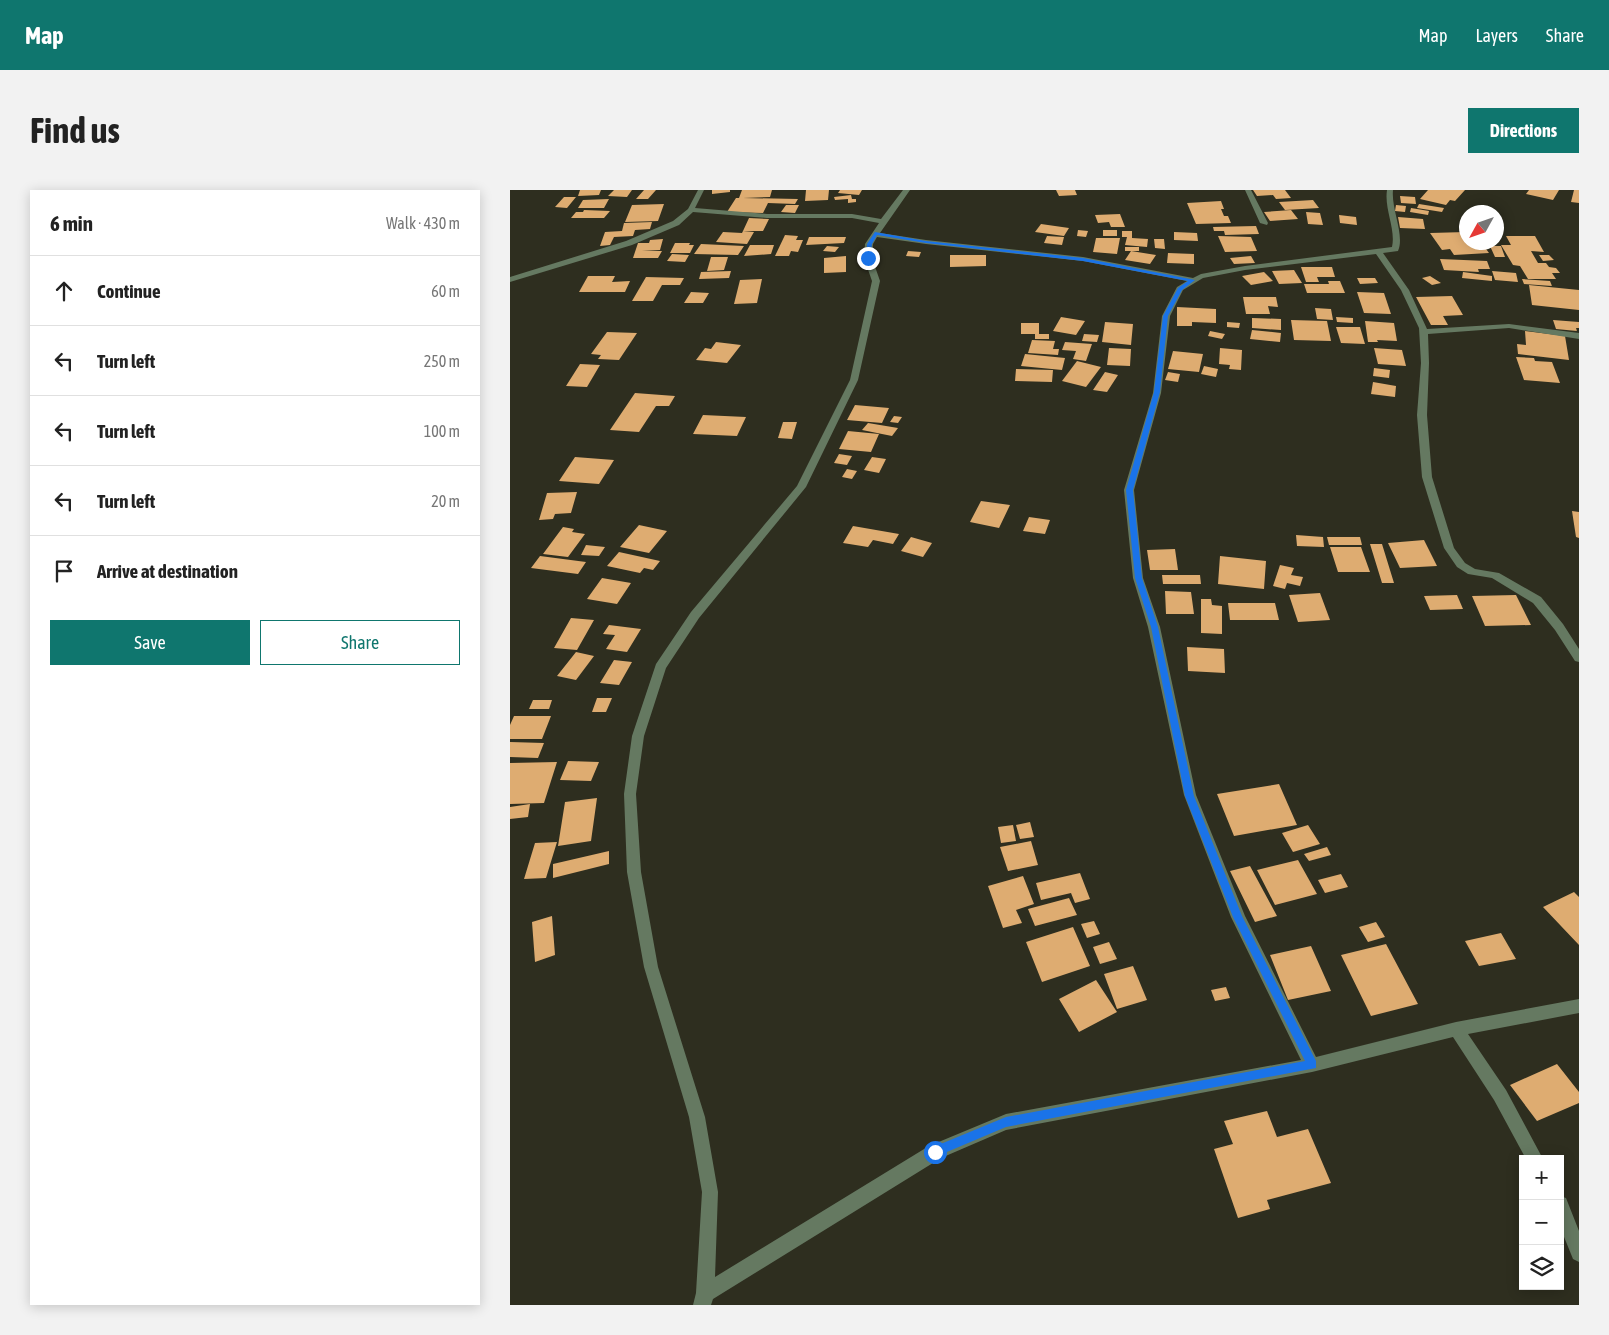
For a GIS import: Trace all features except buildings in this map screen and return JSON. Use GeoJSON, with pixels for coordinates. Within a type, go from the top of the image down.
{"type":"FeatureCollection","features":[{"type":"Feature","properties":{"kind":"street"},"geometry":{"type":"LineString","coordinates":[[510,280],[629,243],[676,223],[691,210],[701,190]]}},
{"type":"Feature","properties":{"kind":"street"},"geometry":{"type":"LineString","coordinates":[[703,1299],[710,1192],[698,1118],[651,967],[634,872],[630,794],[638,736],[660,668],[695,615],[801,487],[854,380],[876,281],[868,258],[869,244],[883,222],[908,190]]}},
{"type":"Feature","properties":{"kind":"street"},"geometry":{"type":"LineString","coordinates":[[1248,190],[1264,224]]}},
{"type":"Feature","properties":{"kind":"street"},"geometry":{"type":"LineString","coordinates":[[1312,1065],[1238,917],[1190,796],[1154,627],[1138,578],[1129,490],[1157,392],[1166,316],[1180,289],[1201,276],[1245,268],[1395,249],[1397,246],[1389,210],[1390,190]]}},
{"type":"Feature","properties":{"kind":"street"},"geometry":{"type":"LineString","coordinates":[[691,210],[767,216],[852,216],[883,222]]}},
{"type":"Feature","properties":{"kind":"street"},"geometry":{"type":"LineString","coordinates":[[875,234],[926,242],[1083,259],[1192,280]]}},
{"type":"Feature","properties":{"kind":"street"},"geometry":{"type":"LineString","coordinates":[[1378,252],[1405,290],[1423,332],[1425,363],[1422,415],[1427,477],[1449,548],[1462,565],[1472,572],[1495,575],[1537,600],[1559,627],[1579,658]]}},
{"type":"Feature","properties":{"kind":"street"},"geometry":{"type":"LineString","coordinates":[[1423,332],[1471,327],[1510,326],[1579,336]]}},
{"type":"Feature","properties":{"kind":"street"},"geometry":{"type":"LineString","coordinates":[[703,1299],[935,1152],[1006,1122],[1312,1065],[1456,1029],[1579,1006]]}},
{"type":"Feature","properties":{"kind":"street"},"geometry":{"type":"LineString","coordinates":[[1456,1029],[1500,1095],[1533,1155]]}},
{"type":"Feature","properties":{"kind":"street"},"geometry":{"type":"LineString","coordinates":[[1564,1214],[1579,1253]]}},
{"type":"Feature","properties":{"kind":"route"},"geometry":{"type":"LineString","coordinates":[[868,258],[869,244],[875,234],[926,242],[1083,259],[1192,280],[1180,289],[1166,316],[1157,392],[1129,490],[1138,578],[1154,627],[1190,796],[1238,917],[1312,1065],[1006,1122],[935,1152]]}}]}
